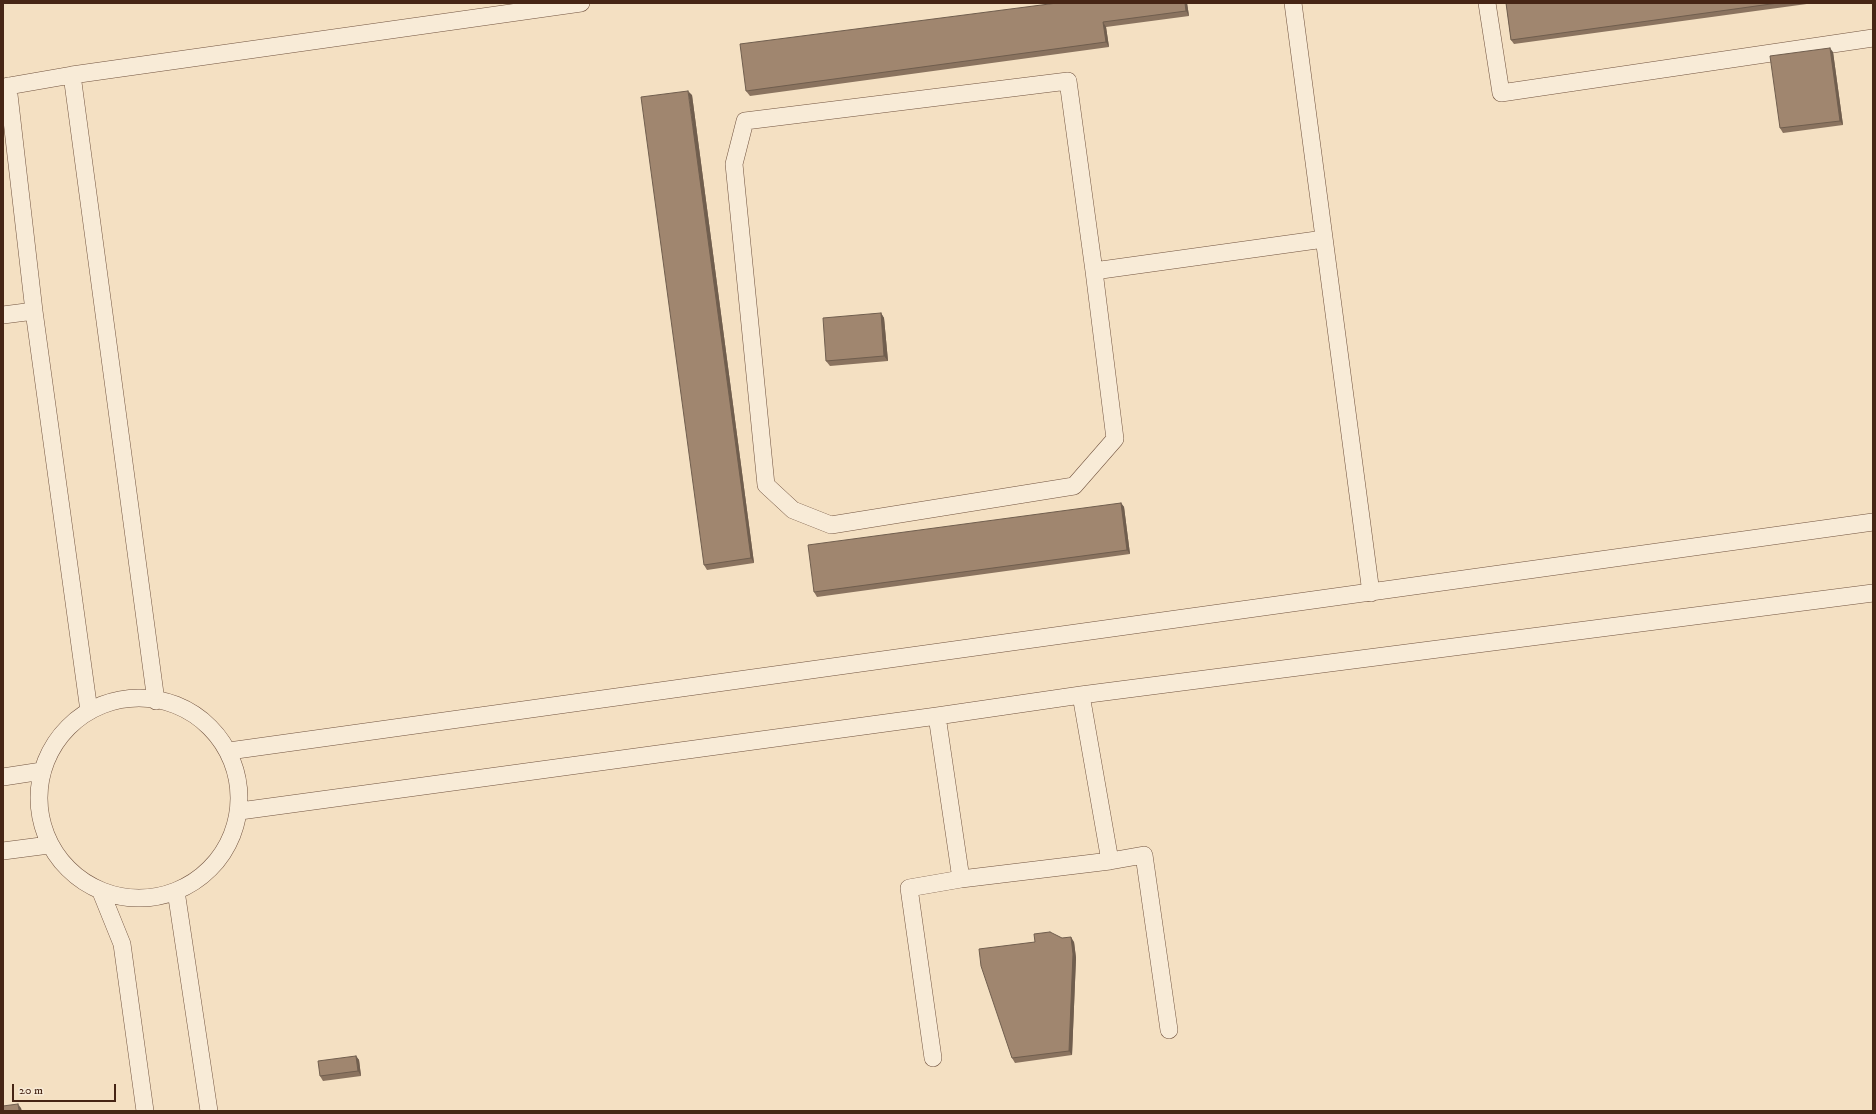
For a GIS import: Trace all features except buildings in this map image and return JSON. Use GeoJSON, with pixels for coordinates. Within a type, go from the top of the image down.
{"type":"FeatureCollection","features":[{"type":"Feature","properties":{"kind":"lane"},"geometry":{"type":"LineString","coordinates":[[89,711],[5,87],[72,75],[581,3]]}},
{"type":"Feature","properties":{"kind":"lane"},"geometry":{"type":"LineString","coordinates":[[1293,3],[1370,593]]}},
{"type":"Feature","properties":{"kind":"lane"},"geometry":{"type":"LineString","coordinates":[[1487,3],[1501,93],[1873,38]]}},
{"type":"Feature","properties":{"kind":"lane"},"geometry":{"type":"LineString","coordinates":[[72,75],[156,701]]}},
{"type":"Feature","properties":{"kind":"lane"},"geometry":{"type":"LineString","coordinates":[[1068,81],[1094,271],[1115,439],[1074,486],[831,525],[793,510],[766,485],[734,164],[745,121],[1068,81]]}},
{"type":"Feature","properties":{"kind":"lane"},"geometry":{"type":"LineString","coordinates":[[1094,271],[1324,239]]}},
{"type":"Feature","properties":{"kind":"lane"},"geometry":{"type":"LineString","coordinates":[[3,315],[34,311]]}},
{"type":"Feature","properties":{"kind":"lane"},"geometry":{"type":"LineString","coordinates":[[229,751],[1873,522]]}},
{"type":"Feature","properties":{"kind":"lane"},"geometry":{"type":"LineString","coordinates":[[240,811],[937,716],[1081,694],[1873,593]]}},
{"type":"Feature","properties":{"kind":"lane"},"geometry":{"type":"LineString","coordinates":[[1081,694],[1110,862]]}},
{"type":"Feature","properties":{"kind":"lane"},"geometry":{"type":"LineString","coordinates":[[136,697],[156,701],[171,703],[207,724],[229,751],[238,776],[240,811],[223,855],[199,880],[165,895],[130,898],[101,892],[71,873],[50,845],[38,806],[42,771],[62,734],[89,711],[136,697]]}},
{"type":"Feature","properties":{"kind":"lane"},"geometry":{"type":"LineString","coordinates":[[937,716],[961,879]]}},
{"type":"Feature","properties":{"kind":"lane"},"geometry":{"type":"LineString","coordinates":[[3,777],[42,771]]}},
{"type":"Feature","properties":{"kind":"lane"},"geometry":{"type":"LineString","coordinates":[[3,851],[50,845]]}},
{"type":"Feature","properties":{"kind":"lane"},"geometry":{"type":"LineString","coordinates":[[933,1058],[910,888],[961,879],[1110,862],[1144,855],[1169,1030]]}},
{"type":"Feature","properties":{"kind":"lane"},"geometry":{"type":"LineString","coordinates":[[176,891],[209,1111]]}},
{"type":"Feature","properties":{"kind":"lane"},"geometry":{"type":"LineString","coordinates":[[101,892],[122,944],[145,1111]]}}]}
